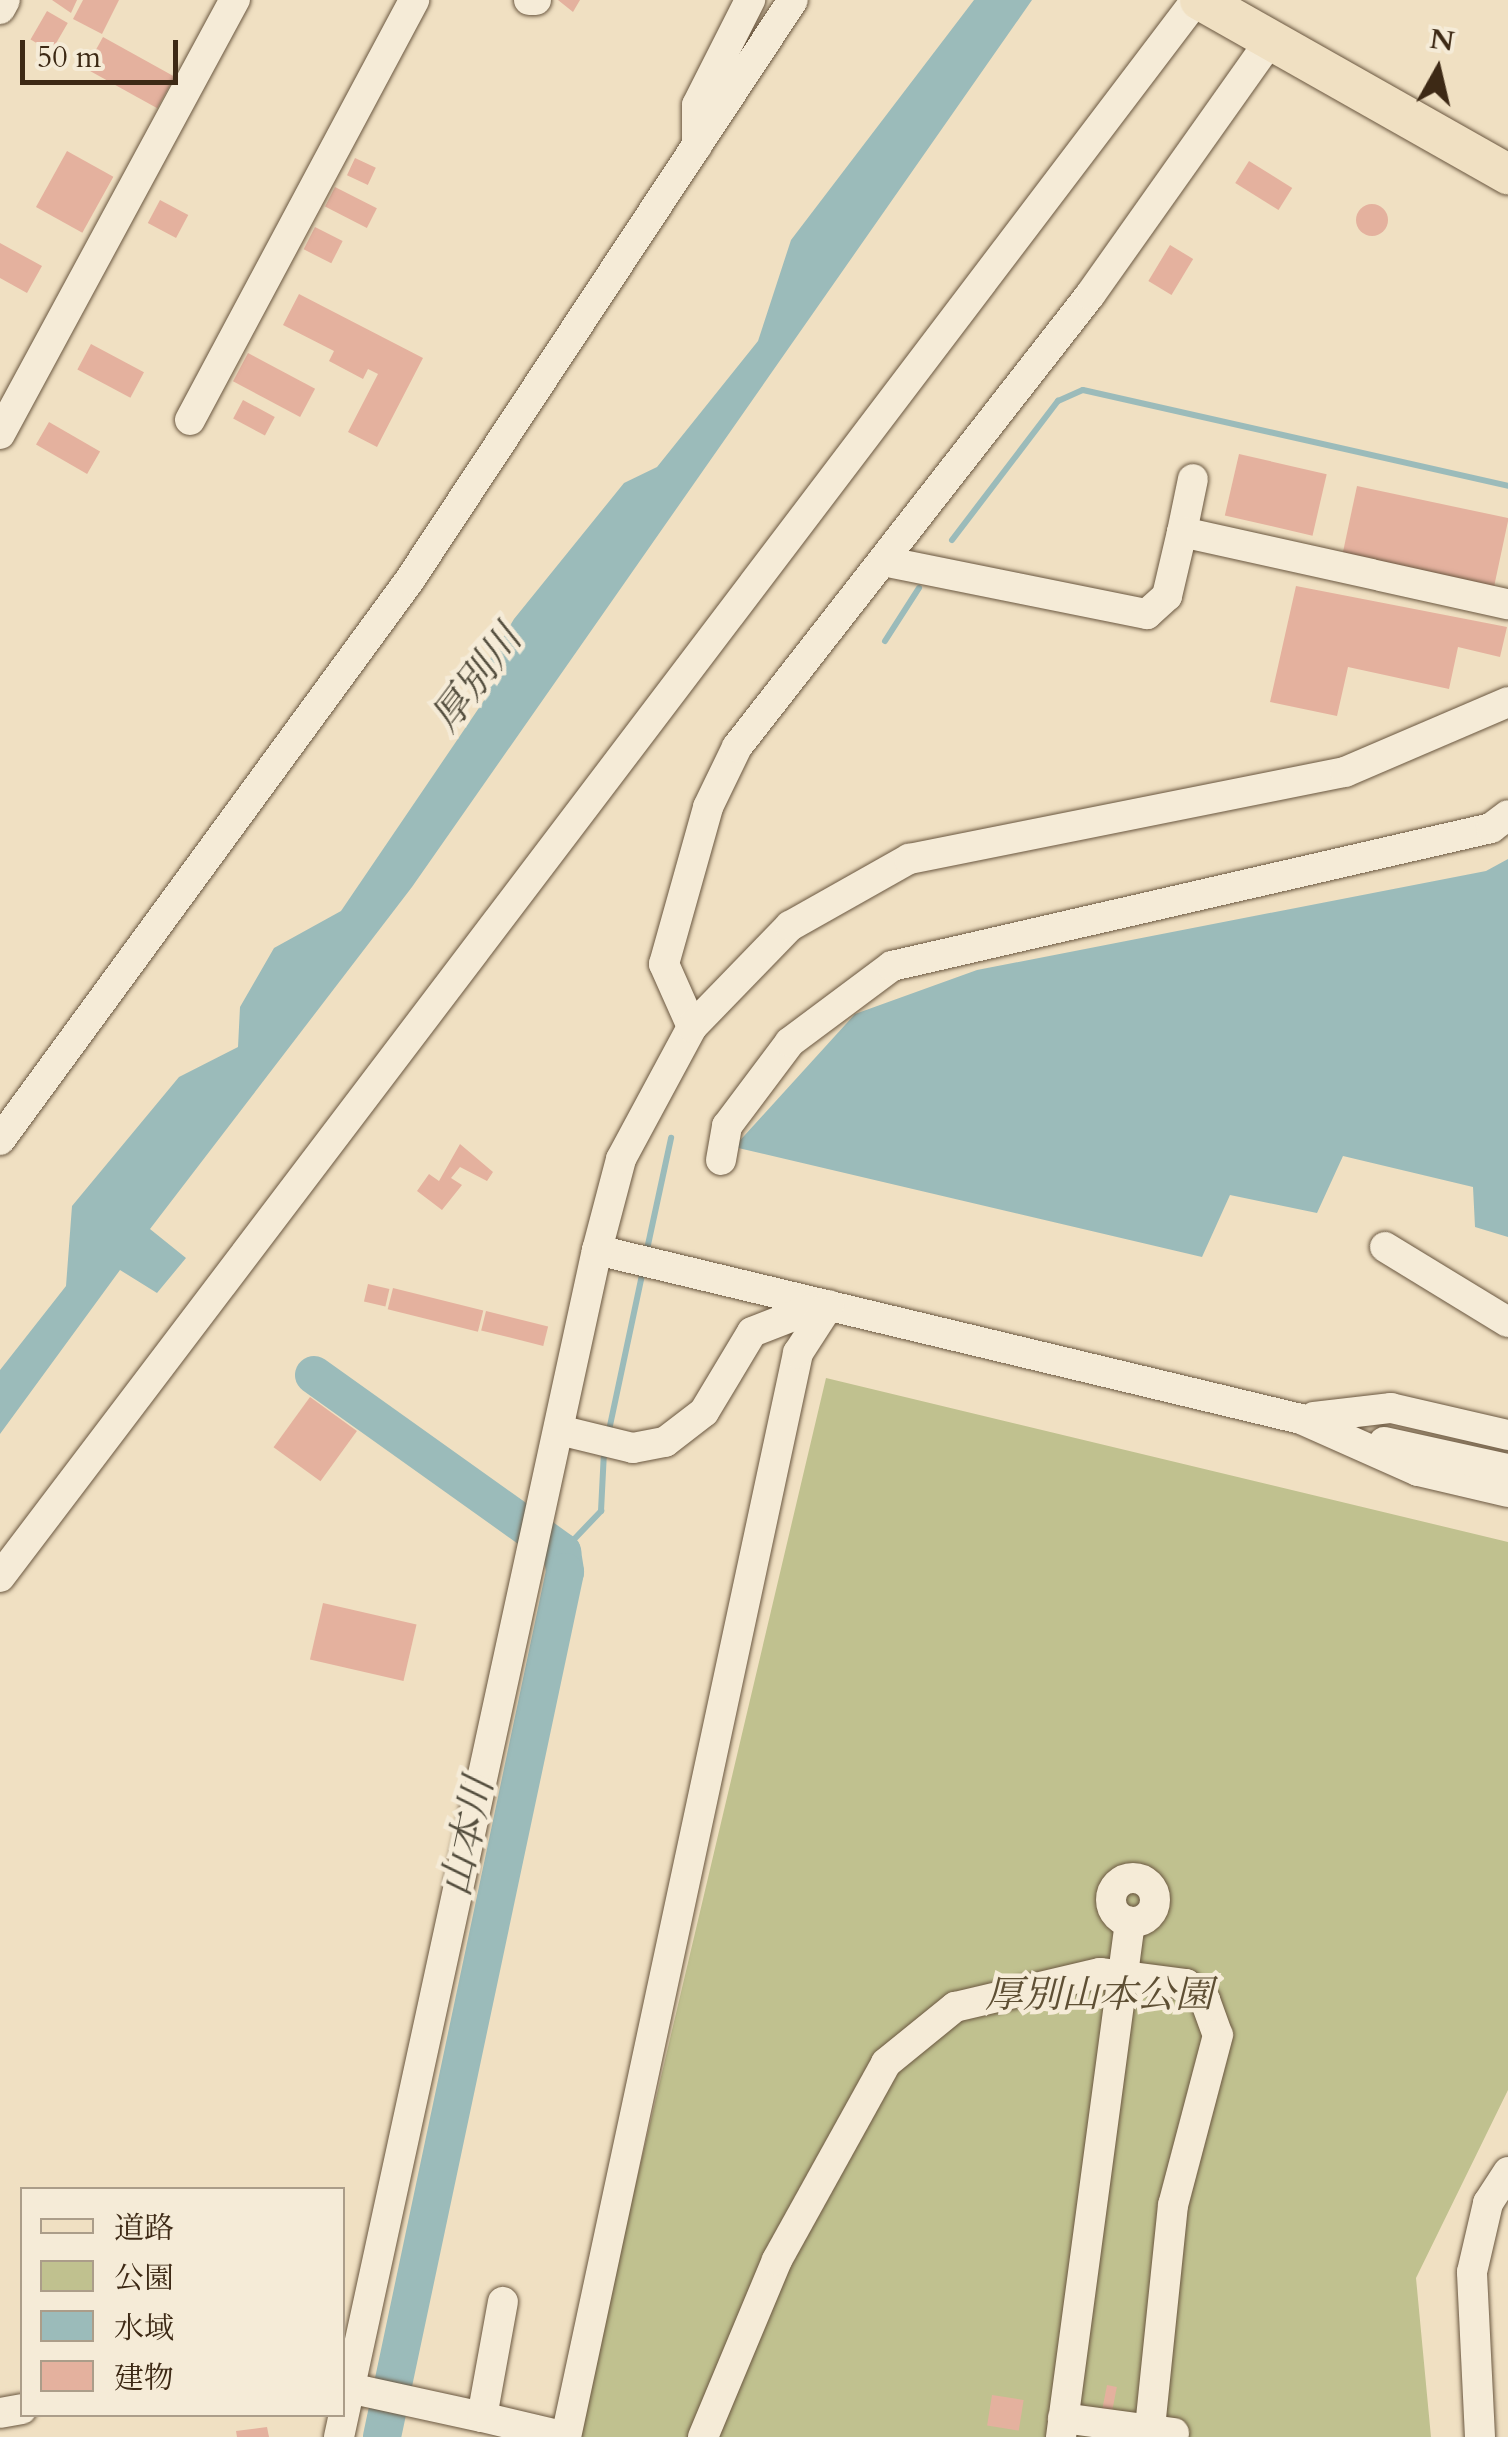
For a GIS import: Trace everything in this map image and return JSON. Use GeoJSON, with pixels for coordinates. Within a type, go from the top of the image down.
{"type":"FeatureCollection","features":[{"type":"Feature","properties":{"kind":"main road"},"geometry":{"type":"LineString","coordinates":[[1198,0],[1508,174]]}},
{"type":"Feature","properties":{"kind":"street"},"geometry":{"type":"LineString","coordinates":[[0,10],[5,0]]}},
{"type":"Feature","properties":{"kind":"street"},"geometry":{"type":"LineString","coordinates":[[0,434],[235,0]]}},
{"type":"Feature","properties":{"kind":"street"},"geometry":{"type":"LineString","coordinates":[[190,420],[414,0]]}},
{"type":"Feature","properties":{"kind":"street"},"geometry":{"type":"LineString","coordinates":[[529,0],[536,0]]}},
{"type":"Feature","properties":{"kind":"street"},"geometry":{"type":"LineString","coordinates":[[696,146],[697,105],[750,0]]}},
{"type":"Feature","properties":{"kind":"street"},"geometry":{"type":"LineString","coordinates":[[0,1140],[409,581],[793,0]]}},
{"type":"Feature","properties":{"kind":"street"},"geometry":{"type":"LineString","coordinates":[[0,1577],[1198,0]]}},
{"type":"Feature","properties":{"kind":"street"},"geometry":{"type":"LineString","coordinates":[[692,1027],[664,964],[708,807],[737,747],[1090,295],[1271,39]]}},
{"type":"Feature","properties":{"kind":"street"},"geometry":{"type":"LineString","coordinates":[[882,561],[1147,614],[1167,596],[1193,478]]}},
{"type":"Feature","properties":{"kind":"street"},"geometry":{"type":"LineString","coordinates":[[1182,532],[1508,604]]}},
{"type":"Feature","properties":{"kind":"street"},"geometry":{"type":"LineString","coordinates":[[345,2415],[543,1505],[573,1435],[610,1254],[621,1159],[692,1027],[790,926],[909,859],[1345,772],[1508,702]]}},
{"type":"Feature","properties":{"kind":"street"},"geometry":{"type":"LineString","coordinates":[[721,1160],[727,1126],[790,1042],[892,966],[1491,828],[1508,815]]}},
{"type":"Feature","properties":{"kind":"street"},"geometry":{"type":"LineString","coordinates":[[1385,1248],[1508,1322]]}},
{"type":"Feature","properties":{"kind":"street"},"geometry":{"type":"LineString","coordinates":[[610,1254],[1508,1470]]}},
{"type":"Feature","properties":{"kind":"street"},"geometry":{"type":"LineString","coordinates":[[573,1435],[634,1448],[686,1432],[752,1332],[784,1313],[829,1305]]}},
{"type":"Feature","properties":{"kind":"street"},"geometry":{"type":"LineString","coordinates":[[356,2374],[430,2405],[566,2437],[798,1353],[829,1305]]}},
{"type":"Feature","properties":{"kind":"street"},"geometry":{"type":"LineString","coordinates":[[1301,1419],[1391,1408],[1508,1435]]}},
{"type":"Feature","properties":{"kind":"street"},"geometry":{"type":"LineString","coordinates":[[1356,1436],[1418,1471],[1508,1492]]}},
{"type":"Feature","properties":{"kind":"street"},"geometry":{"type":"LineString","coordinates":[[703,2437],[777,2260],[886,2063],[955,2007],[1123,1974],[1186,1984],[1205,2000],[1218,2035],[1173,2204],[1158,2433],[1062,2427],[1123,1974],[1130,1922]]}},
{"type":"Feature","properties":{"kind":"street"},"geometry":{"type":"LineString","coordinates":[[1480,2437],[1472,2272],[1488,2203],[1508,2172]]}},
{"type":"Feature","properties":{"kind":"street"},"geometry":{"type":"LineString","coordinates":[[482,2417],[503,2302]]}},
{"type":"Feature","properties":{"kind":"green space","name":"厚別山本公園"},"geometry":{"type":"Polygon","coordinates":[[[826,1378],[1508,1542],[1508,2090],[1416,2278],[1431,2437],[576,2437],[826,1378]]]}},
{"type":"Feature","properties":{"kind":"water"},"geometry":{"type":"Polygon","coordinates":[[[974,0],[1032,0],[412,887],[150,1229],[186,1258],[157,1293],[120,1270],[0,1434],[0,1370],[66,1286],[72,1206],[179,1077],[238,1047],[240,1007],[274,948],[341,911],[485,699],[481,674],[514,619],[624,483],[657,467],[758,341],[791,240],[974,0]]]}},
{"type":"Feature","properties":{"kind":"water"},"geometry":{"type":"Polygon","coordinates":[[[1508,859],[1508,1237],[1475,1227],[1473,1187],[1343,1156],[1317,1213],[1230,1195],[1202,1257],[734,1147],[855,1014],[977,970],[1486,871],[1508,859]]]}},
{"type":"Feature","properties":{"kind":"building"},"geometry":{"type":"Polygon","coordinates":[[[52,0],[77,0],[71,13],[52,0]]]}},
{"type":"Feature","properties":{"kind":"building"},"geometry":{"type":"Polygon","coordinates":[[[83,0],[119,0],[102,34],[73,19],[83,0]]]}},
{"type":"Feature","properties":{"kind":"building"},"geometry":{"type":"Polygon","coordinates":[[[558,0],[580,0],[573,12],[558,0]]]}},
{"type":"Feature","properties":{"kind":"building"},"geometry":{"type":"Polygon","coordinates":[[[47,11],[68,23],[51,52],[31,40],[47,11]]]}},
{"type":"Feature","properties":{"kind":"building"},"geometry":{"type":"Polygon","coordinates":[[[103,37],[175,77],[157,108],[86,68],[103,37]]]}},
{"type":"Feature","properties":{"kind":"building"},"geometry":{"type":"Polygon","coordinates":[[[67,151],[113,177],[82,233],[36,207],[67,151]]]}},
{"type":"Feature","properties":{"kind":"building"},"geometry":{"type":"Polygon","coordinates":[[[355,158],[376,168],[368,185],[347,175],[355,158]]]}},
{"type":"Feature","properties":{"kind":"building"},"geometry":{"type":"Polygon","coordinates":[[[1249,161],[1292,188],[1278,210],[1235,183],[1249,161]]]}},
{"type":"Feature","properties":{"kind":"building"},"geometry":{"type":"Polygon","coordinates":[[[335,187],[377,208],[367,228],[325,207],[335,187]]]}},
{"type":"Feature","properties":{"kind":"building"},"geometry":{"type":"Polygon","coordinates":[[[160,200],[188,215],[176,238],[148,223],[160,200]]]}},
{"type":"Feature","properties":{"kind":"building"},"geometry":{"type":"Polygon","coordinates":[[[1372,204],[1383,209],[1388,220],[1383,231],[1372,236],[1361,231],[1356,220],[1361,209],[1372,204]]]}},
{"type":"Feature","properties":{"kind":"building"},"geometry":{"type":"Polygon","coordinates":[[[315,227],[343,241],[331,263],[304,249],[315,227]]]}},
{"type":"Feature","properties":{"kind":"building"},"geometry":{"type":"Polygon","coordinates":[[[0,243],[42,266],[27,293],[0,278],[0,243]]]}},
{"type":"Feature","properties":{"kind":"building"},"geometry":{"type":"Polygon","coordinates":[[[1170,245],[1193,259],[1172,295],[1148,281],[1170,245]]]}},
{"type":"Feature","properties":{"kind":"building"},"geometry":{"type":"Polygon","coordinates":[[[299,294],[423,358],[377,447],[348,432],[378,374],[368,369],[363,379],[329,361],[334,351],[283,325],[299,294]]]}},
{"type":"Feature","properties":{"kind":"building"},"geometry":{"type":"Polygon","coordinates":[[[91,344],[144,372],[130,398],[77,370],[91,344]]]}},
{"type":"Feature","properties":{"kind":"building"},"geometry":{"type":"Polygon","coordinates":[[[248,353],[315,389],[300,417],[233,381],[248,353]]]}},
{"type":"Feature","properties":{"kind":"building"},"geometry":{"type":"Polygon","coordinates":[[[243,400],[275,417],[265,435],[233,419],[243,400]]]}},
{"type":"Feature","properties":{"kind":"building"},"geometry":{"type":"Polygon","coordinates":[[[49,422],[100,452],[87,474],[36,445],[49,422]]]}},
{"type":"Feature","properties":{"kind":"building"},"geometry":{"type":"Polygon","coordinates":[[[1239,454],[1327,474],[1313,536],[1225,515],[1239,454]]]}},
{"type":"Feature","properties":{"kind":"building"},"geometry":{"type":"Polygon","coordinates":[[[1357,486],[1508,518],[1494,588],[1342,555],[1357,486]]]}},
{"type":"Feature","properties":{"kind":"building"},"geometry":{"type":"Polygon","coordinates":[[[1296,586],[1507,627],[1500,657],[1458,647],[1449,689],[1348,667],[1337,716],[1270,702],[1296,586]]]}},
{"type":"Feature","properties":{"kind":"building"},"geometry":{"type":"Polygon","coordinates":[[[460,1144],[493,1172],[487,1181],[460,1167],[451,1178],[462,1185],[442,1210],[417,1191],[429,1174],[439,1181],[460,1144]]]}},
{"type":"Feature","properties":{"kind":"building"},"geometry":{"type":"Polygon","coordinates":[[[368,1284],[389,1289],[385,1306],[364,1302],[368,1284]]]}},
{"type":"Feature","properties":{"kind":"building"},"geometry":{"type":"Polygon","coordinates":[[[393,1288],[483,1310],[478,1332],[388,1309],[393,1288]]]}},
{"type":"Feature","properties":{"kind":"building"},"geometry":{"type":"Polygon","coordinates":[[[486,1311],[548,1326],[543,1346],[481,1330],[486,1311]]]}},
{"type":"Feature","properties":{"kind":"building"},"geometry":{"type":"Polygon","coordinates":[[[310,1397],[357,1431],[320,1481],[274,1447],[310,1397]]]}},
{"type":"Feature","properties":{"kind":"building"},"geometry":{"type":"Polygon","coordinates":[[[323,1603],[417,1625],[403,1681],[310,1660],[323,1603]]]}},
{"type":"Feature","properties":{"kind":"building"},"geometry":{"type":"Polygon","coordinates":[[[1107,2385],[1117,2387],[1110,2421],[1100,2419],[1107,2385]]]}},
{"type":"Feature","properties":{"kind":"building"},"geometry":{"type":"Polygon","coordinates":[[[992,2395],[1024,2400],[1019,2431],[987,2426],[992,2395]]]}},
{"type":"Feature","properties":{"kind":"building"},"geometry":{"type":"Polygon","coordinates":[[[267,2427],[269,2437],[237,2437],[236,2431],[267,2427]]]}},
{"type":"Feature","properties":{"kind":"waterway"},"geometry":{"type":"LineString","coordinates":[[952,540],[1058,401],[1083,390],[1508,486]]}},
{"type":"Feature","properties":{"kind":"waterway"},"geometry":{"type":"LineString","coordinates":[[885,641],[919,588]]}},
{"type":"Feature","properties":{"kind":"waterway"},"geometry":{"type":"LineString","coordinates":[[646,1254],[671,1138]]}},
{"type":"Feature","properties":{"kind":"waterway"},"geometry":{"type":"LineString","coordinates":[[608,1435],[643,1271]]}},
{"type":"Feature","properties":{"kind":"waterway","name":"山本川"},"geometry":{"type":"LineString","coordinates":[[314,1375],[562,1552],[565,1572],[382,2437]]}},
{"type":"Feature","properties":{"kind":"waterway"},"geometry":{"type":"LineString","coordinates":[[562,1552],[601,1511],[604,1452]]}},
{"type":"Feature","properties":{"kind":"water label","name":"厚別川"},"geometry":{"type":"Point","coordinates":[477,679]}}]}
